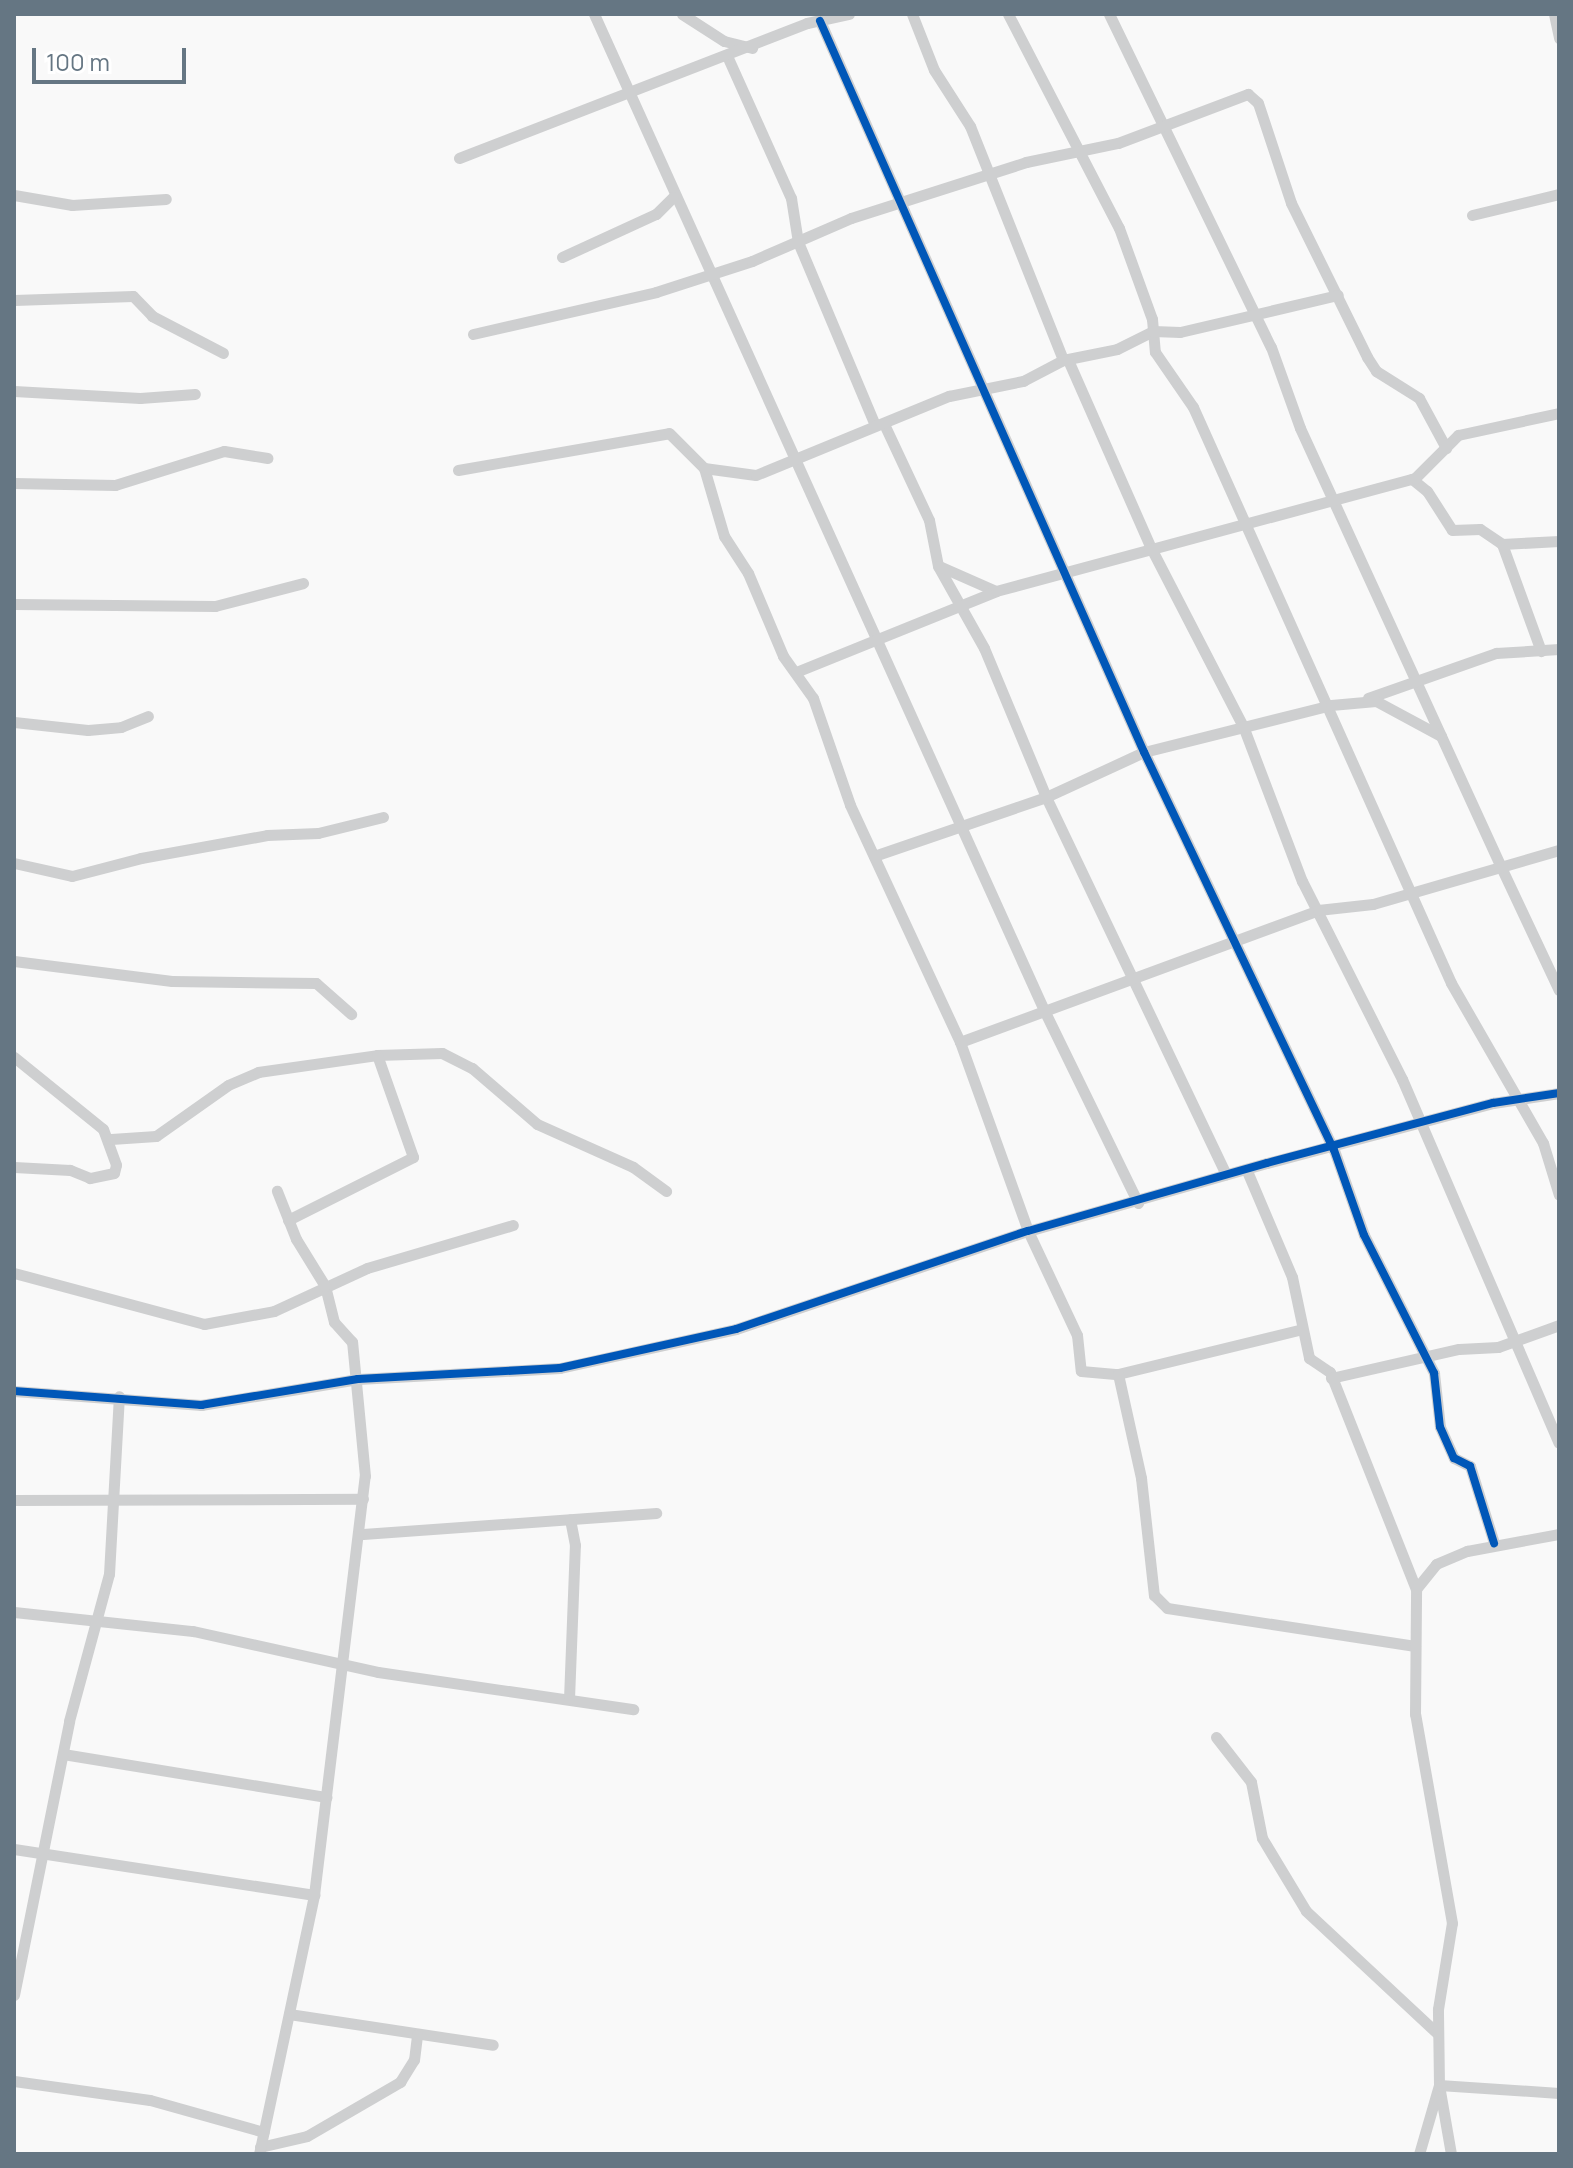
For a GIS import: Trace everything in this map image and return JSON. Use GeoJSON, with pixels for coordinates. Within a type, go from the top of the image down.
{"type":"FeatureCollection","features":[{"type":"Feature","properties":{"kind":"street"},"geometry":{"type":"LineString","coordinates":[[594,14],[673,197],[964,823],[1043,1008],[1138,1203]]}},
{"type":"Feature","properties":{"kind":"street"},"geometry":{"type":"LineString","coordinates":[[682,14],[724,41],[752,48]]}},
{"type":"Feature","properties":{"kind":"street"},"geometry":{"type":"LineString","coordinates":[[459,158],[628,90],[728,58],[820,21],[849,14]]}},
{"type":"Feature","properties":{"kind":"street"},"geometry":{"type":"LineString","coordinates":[[912,14],[934,70],[970,126],[989,179],[1066,360],[1151,548],[1243,726],[1318,910],[1420,1124],[1511,1344],[1559,1443]]}},
{"type":"Feature","properties":{"kind":"street"},"geometry":{"type":"LineString","coordinates":[[1008,14],[1119,228],[1153,331],[1155,352],[1193,407],[1242,525],[1331,705],[1451,983],[1543,1143],[1559,1195]]}},
{"type":"Feature","properties":{"kind":"street"},"geometry":{"type":"LineString","coordinates":[[1109,14],[1251,313],[1332,500],[1559,990]]}},
{"type":"Feature","properties":{"kind":"street"},"geometry":{"type":"LineString","coordinates":[[1554,14],[1559,38]]}},
{"type":"Feature","properties":{"kind":"street"},"geometry":{"type":"LineString","coordinates":[[820,21],[1069,571],[1144,752],[1334,1150],[1364,1235],[1434,1373],[1440,1427],[1454,1458],[1470,1466],[1494,1543]]}},
{"type":"Feature","properties":{"kind":"street"},"geometry":{"type":"LineString","coordinates":[[728,58],[791,198],[798,242],[880,424],[929,520],[938,566],[959,603],[1129,975],[1226,1174]]}},
{"type":"Feature","properties":{"kind":"street"},"geometry":{"type":"LineString","coordinates":[[473,334],[656,292],[902,202],[989,179],[1026,162],[1081,153],[1254,96],[1291,203],[1376,371],[1419,398],[1446,448]]}},
{"type":"Feature","properties":{"kind":"street"},"geometry":{"type":"LineString","coordinates":[[1472,215],[1559,194]]}},
{"type":"Feature","properties":{"kind":"street"},"geometry":{"type":"LineString","coordinates":[[14,195],[72,205],[166,199]]}},
{"type":"Feature","properties":{"kind":"street"},"geometry":{"type":"LineString","coordinates":[[562,257],[656,214],[673,197]]}},
{"type":"Feature","properties":{"kind":"street"},"geometry":{"type":"LineString","coordinates":[[704,468],[756,475],[795,455],[949,396],[988,392],[1066,360],[1117,349],[1153,331],[1180,332],[1338,295]]}},
{"type":"Feature","properties":{"kind":"street"},"geometry":{"type":"LineString","coordinates":[[14,300],[133,296],[152,316],[223,353]]}},
{"type":"Feature","properties":{"kind":"street"},"geometry":{"type":"LineString","coordinates":[[14,391],[140,398],[195,394]]}},
{"type":"Feature","properties":{"kind":"street"},"geometry":{"type":"LineString","coordinates":[[796,672],[959,603],[996,591],[1412,479],[1458,435],[1559,413]]}},
{"type":"Feature","properties":{"kind":"street"},"geometry":{"type":"LineString","coordinates":[[458,470],[669,433],[704,468],[724,536],[813,698],[874,856],[960,1042],[1028,1231],[1077,1335],[1081,1371],[1118,1374],[1302,1329]]}},
{"type":"Feature","properties":{"kind":"street"},"geometry":{"type":"LineString","coordinates":[[14,483],[115,485],[224,451],[267,458]]}},
{"type":"Feature","properties":{"kind":"street"},"geometry":{"type":"LineString","coordinates":[[1412,479],[1452,530],[1480,529],[1502,544],[1541,651]]}},
{"type":"Feature","properties":{"kind":"street"},"geometry":{"type":"LineString","coordinates":[[1502,544],[1559,541]]}},
{"type":"Feature","properties":{"kind":"street"},"geometry":{"type":"LineString","coordinates":[[938,566],[996,591]]}},
{"type":"Feature","properties":{"kind":"street"},"geometry":{"type":"LineString","coordinates":[[14,604],[215,606],[303,583]]}},
{"type":"Feature","properties":{"kind":"street"},"geometry":{"type":"LineString","coordinates":[[874,856],[1046,797],[1144,752],[1331,705],[1367,699],[1496,653],[1559,649]]}},
{"type":"Feature","properties":{"kind":"street"},"geometry":{"type":"LineString","coordinates":[[1367,699],[1442,737]]}},
{"type":"Feature","properties":{"kind":"street"},"geometry":{"type":"LineString","coordinates":[[14,722],[88,730],[121,727],[148,716]]}},
{"type":"Feature","properties":{"kind":"street"},"geometry":{"type":"LineString","coordinates":[[14,863],[72,876],[141,858],[267,835],[318,833],[383,817]]}},
{"type":"Feature","properties":{"kind":"street"},"geometry":{"type":"LineString","coordinates":[[960,1042],[1129,975],[1318,910],[1415,894],[1500,865],[1559,850]]}},
{"type":"Feature","properties":{"kind":"street"},"geometry":{"type":"LineString","coordinates":[[14,961],[172,981],[316,983],[351,1014]]}},
{"type":"Feature","properties":{"kind":"street"},"geometry":{"type":"LineString","coordinates":[[111,1139],[156,1136],[228,1085],[258,1072],[377,1055],[442,1053],[472,1068],[537,1124],[633,1167],[666,1191]]}},
{"type":"Feature","properties":{"kind":"street"},"geometry":{"type":"LineString","coordinates":[[288,1220],[413,1157],[377,1055]]}},
{"type":"Feature","properties":{"kind":"street"},"geometry":{"type":"LineString","coordinates":[[14,1057],[111,1139],[116,1165],[106,1176],[14,1167]]}},
{"type":"Feature","properties":{"kind":"street"},"geometry":{"type":"LineString","coordinates":[[14,1391],[119,1396],[201,1405],[358,1379],[574,1365],[736,1329],[1028,1231],[1138,1203],[1226,1174],[1334,1150],[1520,1099],[1559,1093]]}},
{"type":"Feature","properties":{"kind":"street"},"geometry":{"type":"LineString","coordinates":[[1247,1171],[1292,1277],[1309,1358],[1326,1365],[1416,1589],[1415,1714],[1452,1923],[1437,2033],[1439,2085],[1451,2154]]}},
{"type":"Feature","properties":{"kind":"street"},"geometry":{"type":"LineString","coordinates":[[277,1191],[288,1220],[325,1286],[334,1322],[352,1342],[358,1379],[363,1534],[314,1895],[260,2151],[307,2136],[400,2082],[414,2060],[417,2035]]}},
{"type":"Feature","properties":{"kind":"street"},"geometry":{"type":"LineString","coordinates":[[14,1273],[204,1324],[274,1311],[325,1286],[513,1225]]}},
{"type":"Feature","properties":{"kind":"street"},"geometry":{"type":"LineString","coordinates":[[1331,1378],[1426,1356],[1511,1344],[1559,1325]]}},
{"type":"Feature","properties":{"kind":"street"},"geometry":{"type":"LineString","coordinates":[[1118,1374],[1141,1478],[1154,1595],[1167,1608],[1415,1646]]}},
{"type":"Feature","properties":{"kind":"street"},"geometry":{"type":"LineString","coordinates":[[14,1995],[63,1754],[94,1624],[117,1502],[119,1396]]}},
{"type":"Feature","properties":{"kind":"street"},"geometry":{"type":"LineString","coordinates":[[14,1500],[363,1499]]}},
{"type":"Feature","properties":{"kind":"street"},"geometry":{"type":"LineString","coordinates":[[363,1534],[656,1513]]}},
{"type":"Feature","properties":{"kind":"street"},"geometry":{"type":"LineString","coordinates":[[569,1699],[575,1545],[570,1519]]}},
{"type":"Feature","properties":{"kind":"street"},"geometry":{"type":"LineString","coordinates":[[1416,1589],[1436,1564],[1494,1543],[1559,1534]]}},
{"type":"Feature","properties":{"kind":"street"},"geometry":{"type":"LineString","coordinates":[[14,1612],[94,1624],[193,1631],[344,1662],[378,1672],[633,1709]]}},
{"type":"Feature","properties":{"kind":"street"},"geometry":{"type":"LineString","coordinates":[[1216,1737],[1251,1782],[1262,1838],[1306,1911],[1437,2033]]}},
{"type":"Feature","properties":{"kind":"street"},"geometry":{"type":"LineString","coordinates":[[63,1754],[327,1797]]}},
{"type":"Feature","properties":{"kind":"street"},"geometry":{"type":"LineString","coordinates":[[14,1849],[314,1895]]}},
{"type":"Feature","properties":{"kind":"street"},"geometry":{"type":"LineString","coordinates":[[289,2014],[493,2045]]}},
{"type":"Feature","properties":{"kind":"street"},"geometry":{"type":"LineString","coordinates":[[14,2081],[150,2100],[264,2132]]}},
{"type":"Feature","properties":{"kind":"street"},"geometry":{"type":"LineString","coordinates":[[1439,2085],[1559,2093]]}},
{"type":"Feature","properties":{"kind":"street"},"geometry":{"type":"LineString","coordinates":[[1419,2154],[1439,2085]]}},
{"type":"Feature","properties":{"kind":"cycle path"},"geometry":{"type":"LineString","coordinates":[[820,21],[1144,752],[1334,1150],[1364,1235],[1434,1373],[1440,1427],[1454,1458],[1470,1466],[1494,1543]]}},
{"type":"Feature","properties":{"kind":"cycle path"},"geometry":{"type":"LineString","coordinates":[[14,1391],[201,1405],[358,1379],[560,1368],[736,1329],[1028,1231],[1267,1163],[1493,1103],[1559,1093]]}}]}
